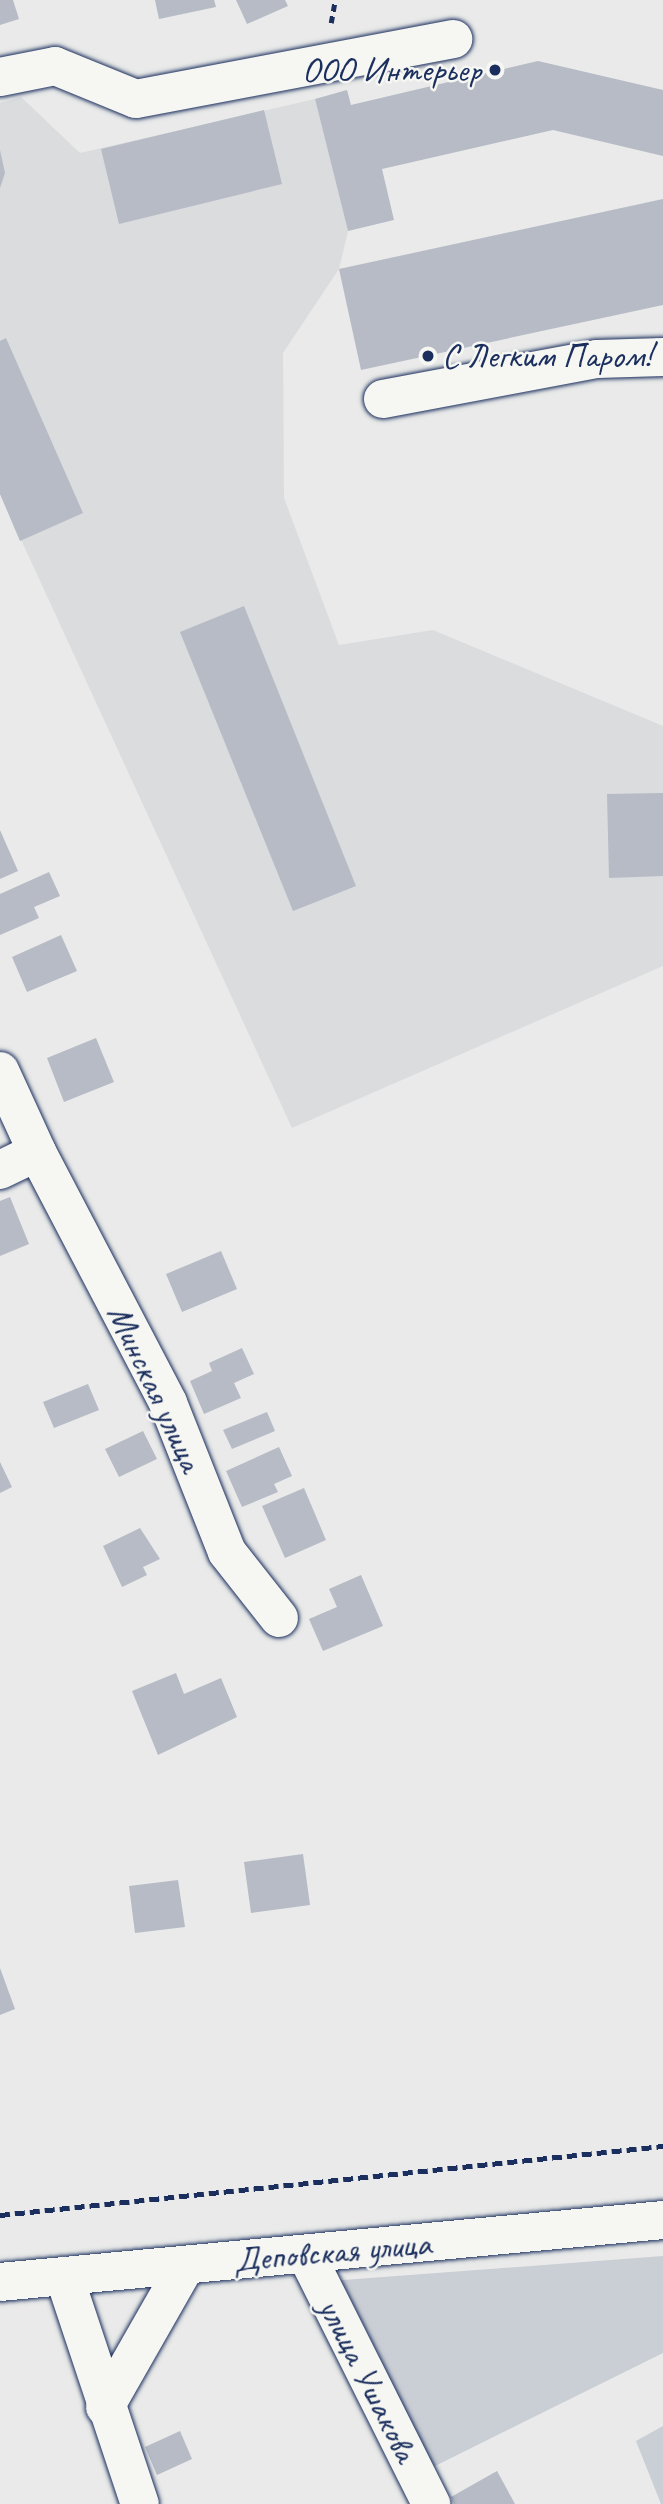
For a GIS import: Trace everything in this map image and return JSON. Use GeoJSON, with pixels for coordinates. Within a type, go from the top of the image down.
{"type":"FeatureCollection","features":[{"type":"Feature","properties":{"kind":"street"},"geometry":{"type":"LineString","coordinates":[[0,77],[55,66],[136,99],[453,39]]}},
{"type":"Feature","properties":{"kind":"street"},"geometry":{"type":"LineString","coordinates":[[383,399],[597,359],[663,357]]}},
{"type":"Feature","properties":{"kind":"street","name":"Минская улица"},"geometry":{"type":"LineString","coordinates":[[0,1071],[37,1152],[168,1403],[227,1552],[279,1618]]}},
{"type":"Feature","properties":{"kind":"street"},"geometry":{"type":"LineString","coordinates":[[0,1170],[37,1152]]}},
{"type":"Feature","properties":{"kind":"street","name":"Деповская улица"},"geometry":{"type":"LineString","coordinates":[[0,2282],[663,2220]]}},
{"type":"Feature","properties":{"kind":"street","name":"улица Ушакова"},"geometry":{"type":"LineString","coordinates":[[306,2254],[431,2504]]}},
{"type":"Feature","properties":{"kind":"street"},"geometry":{"type":"LineString","coordinates":[[105,2407],[186,2265]]}},
{"type":"Feature","properties":{"kind":"street"},"geometry":{"type":"LineString","coordinates":[[64,2276],[105,2407],[140,2504]]}},
{"type":"Feature","properties":{"kind":"shaded area"},"geometry":{"type":"Polygon","coordinates":[[[21,97],[80,153],[315,99],[348,231],[339,269],[283,353],[284,498],[339,645],[433,630],[663,726],[663,966],[292,1128],[0,494],[0,103],[21,97]]]}},
{"type":"Feature","properties":{"kind":"shaded area"},"geometry":{"type":"Polygon","coordinates":[[[663,2256],[663,2353],[427,2470],[330,2281],[663,2256]]]}},
{"type":"Feature","properties":{"kind":"shaded area"},"geometry":{"type":"Polygon","coordinates":[[[663,2426],[663,2504],[661,2504],[636,2441],[663,2426]]]}},
{"type":"Feature","properties":{"kind":"building"},"geometry":{"type":"Polygon","coordinates":[[[0,0],[13,0],[19,19],[0,25],[0,0]]]}},
{"type":"Feature","properties":{"kind":"building"},"geometry":{"type":"Polygon","coordinates":[[[155,0],[214,0],[216,7],[159,19],[155,0]]]}},
{"type":"Feature","properties":{"kind":"building"},"geometry":{"type":"Polygon","coordinates":[[[236,0],[285,0],[288,6],[247,24],[236,0]]]}},
{"type":"Feature","properties":{"kind":"building"},"geometry":{"type":"Polygon","coordinates":[[[538,61],[663,90],[663,156],[553,130],[382,169],[394,220],[348,231],[315,99],[347,90],[351,105],[538,61]]]}},
{"type":"Feature","properties":{"kind":"building"},"geometry":{"type":"Polygon","coordinates":[[[264,110],[282,184],[119,224],[101,149],[264,110]]]}},
{"type":"Feature","properties":{"kind":"building"},"geometry":{"type":"Polygon","coordinates":[[[0,150],[5,173],[0,188],[0,150]]]}},
{"type":"Feature","properties":{"kind":"building"},"geometry":{"type":"Polygon","coordinates":[[[663,199],[663,305],[361,370],[339,269],[663,199]]]}},
{"type":"Feature","properties":{"kind":"building"},"geometry":{"type":"Polygon","coordinates":[[[6,338],[83,513],[20,541],[0,494],[0,341],[6,338]]]}},
{"type":"Feature","properties":{"kind":"building"},"geometry":{"type":"Polygon","coordinates":[[[244,606],[356,886],[293,911],[180,632],[244,606]]]}},
{"type":"Feature","properties":{"kind":"building"},"geometry":{"type":"Polygon","coordinates":[[[663,793],[663,876],[609,878],[607,794],[663,793]]]}},
{"type":"Feature","properties":{"kind":"building"},"geometry":{"type":"Polygon","coordinates":[[[0,830],[18,871],[0,879],[0,830]]]}},
{"type":"Feature","properties":{"kind":"building"},"geometry":{"type":"Polygon","coordinates":[[[49,872],[60,896],[34,907],[39,918],[0,935],[0,894],[49,872]]]}},
{"type":"Feature","properties":{"kind":"building"},"geometry":{"type":"Polygon","coordinates":[[[61,935],[77,971],[27,992],[12,957],[61,935]]]}},
{"type":"Feature","properties":{"kind":"building"},"geometry":{"type":"Polygon","coordinates":[[[96,1038],[114,1082],[64,1102],[47,1058],[96,1038]]]}},
{"type":"Feature","properties":{"kind":"building"},"geometry":{"type":"Polygon","coordinates":[[[10,1197],[29,1244],[0,1256],[0,1201],[10,1197]]]}},
{"type":"Feature","properties":{"kind":"building"},"geometry":{"type":"Polygon","coordinates":[[[221,1251],[237,1289],[182,1312],[166,1274],[221,1251]]]}},
{"type":"Feature","properties":{"kind":"building"},"geometry":{"type":"Polygon","coordinates":[[[242,1348],[254,1374],[234,1383],[241,1398],[204,1414],[190,1381],[212,1371],[209,1363],[242,1348]]]}},
{"type":"Feature","properties":{"kind":"building"},"geometry":{"type":"Polygon","coordinates":[[[88,1384],[99,1410],[54,1428],[43,1402],[88,1384]]]}},
{"type":"Feature","properties":{"kind":"building"},"geometry":{"type":"Polygon","coordinates":[[[267,1412],[275,1431],[232,1449],[223,1430],[267,1412]]]}},
{"type":"Feature","properties":{"kind":"building"},"geometry":{"type":"Polygon","coordinates":[[[143,1431],[157,1459],[119,1477],[105,1449],[143,1431]]]}},
{"type":"Feature","properties":{"kind":"building"},"geometry":{"type":"Polygon","coordinates":[[[279,1447],[292,1476],[274,1484],[278,1492],[242,1507],[226,1471],[279,1447]]]}},
{"type":"Feature","properties":{"kind":"building"},"geometry":{"type":"Polygon","coordinates":[[[0,1462],[12,1487],[0,1493],[0,1462]]]}},
{"type":"Feature","properties":{"kind":"building"},"geometry":{"type":"Polygon","coordinates":[[[304,1488],[326,1540],[285,1558],[262,1506],[304,1488]]]}},
{"type":"Feature","properties":{"kind":"building"},"geometry":{"type":"Polygon","coordinates":[[[140,1528],[160,1559],[143,1567],[147,1575],[122,1587],[103,1546],[140,1528]]]}},
{"type":"Feature","properties":{"kind":"building"},"geometry":{"type":"Polygon","coordinates":[[[361,1575],[383,1626],[323,1651],[309,1619],[337,1607],[329,1589],[361,1575]]]}},
{"type":"Feature","properties":{"kind":"building"},"geometry":{"type":"Polygon","coordinates":[[[176,1673],[184,1694],[221,1678],[237,1717],[158,1755],[132,1691],[176,1673]]]}},
{"type":"Feature","properties":{"kind":"building"},"geometry":{"type":"Polygon","coordinates":[[[303,1854],[310,1905],[251,1913],[244,1862],[303,1854]]]}},
{"type":"Feature","properties":{"kind":"building"},"geometry":{"type":"Polygon","coordinates":[[[178,1880],[185,1927],[135,1933],[129,1886],[178,1880]]]}},
{"type":"Feature","properties":{"kind":"building"},"geometry":{"type":"Polygon","coordinates":[[[0,1968],[15,2009],[0,2015],[0,1968]]]}},
{"type":"Feature","properties":{"kind":"building"},"geometry":{"type":"Polygon","coordinates":[[[180,2431],[192,2459],[157,2475],[145,2447],[180,2431]]]}},
{"type":"Feature","properties":{"kind":"building"},"geometry":{"type":"Polygon","coordinates":[[[497,2471],[515,2504],[454,2504],[451,2497],[497,2471]]]}},
{"type":"Feature","properties":{"kind":"railway"},"geometry":{"type":"LineString","coordinates":[[0,2215],[663,2146]]}},
{"type":"Feature","properties":{"kind":"place","name":"ООО Интерьер"},"geometry":{"type":"Point","coordinates":[495,70]}},
{"type":"Feature","properties":{"kind":"place","name":"С Легким Паром!"},"geometry":{"type":"Point","coordinates":[428,356]}}]}
